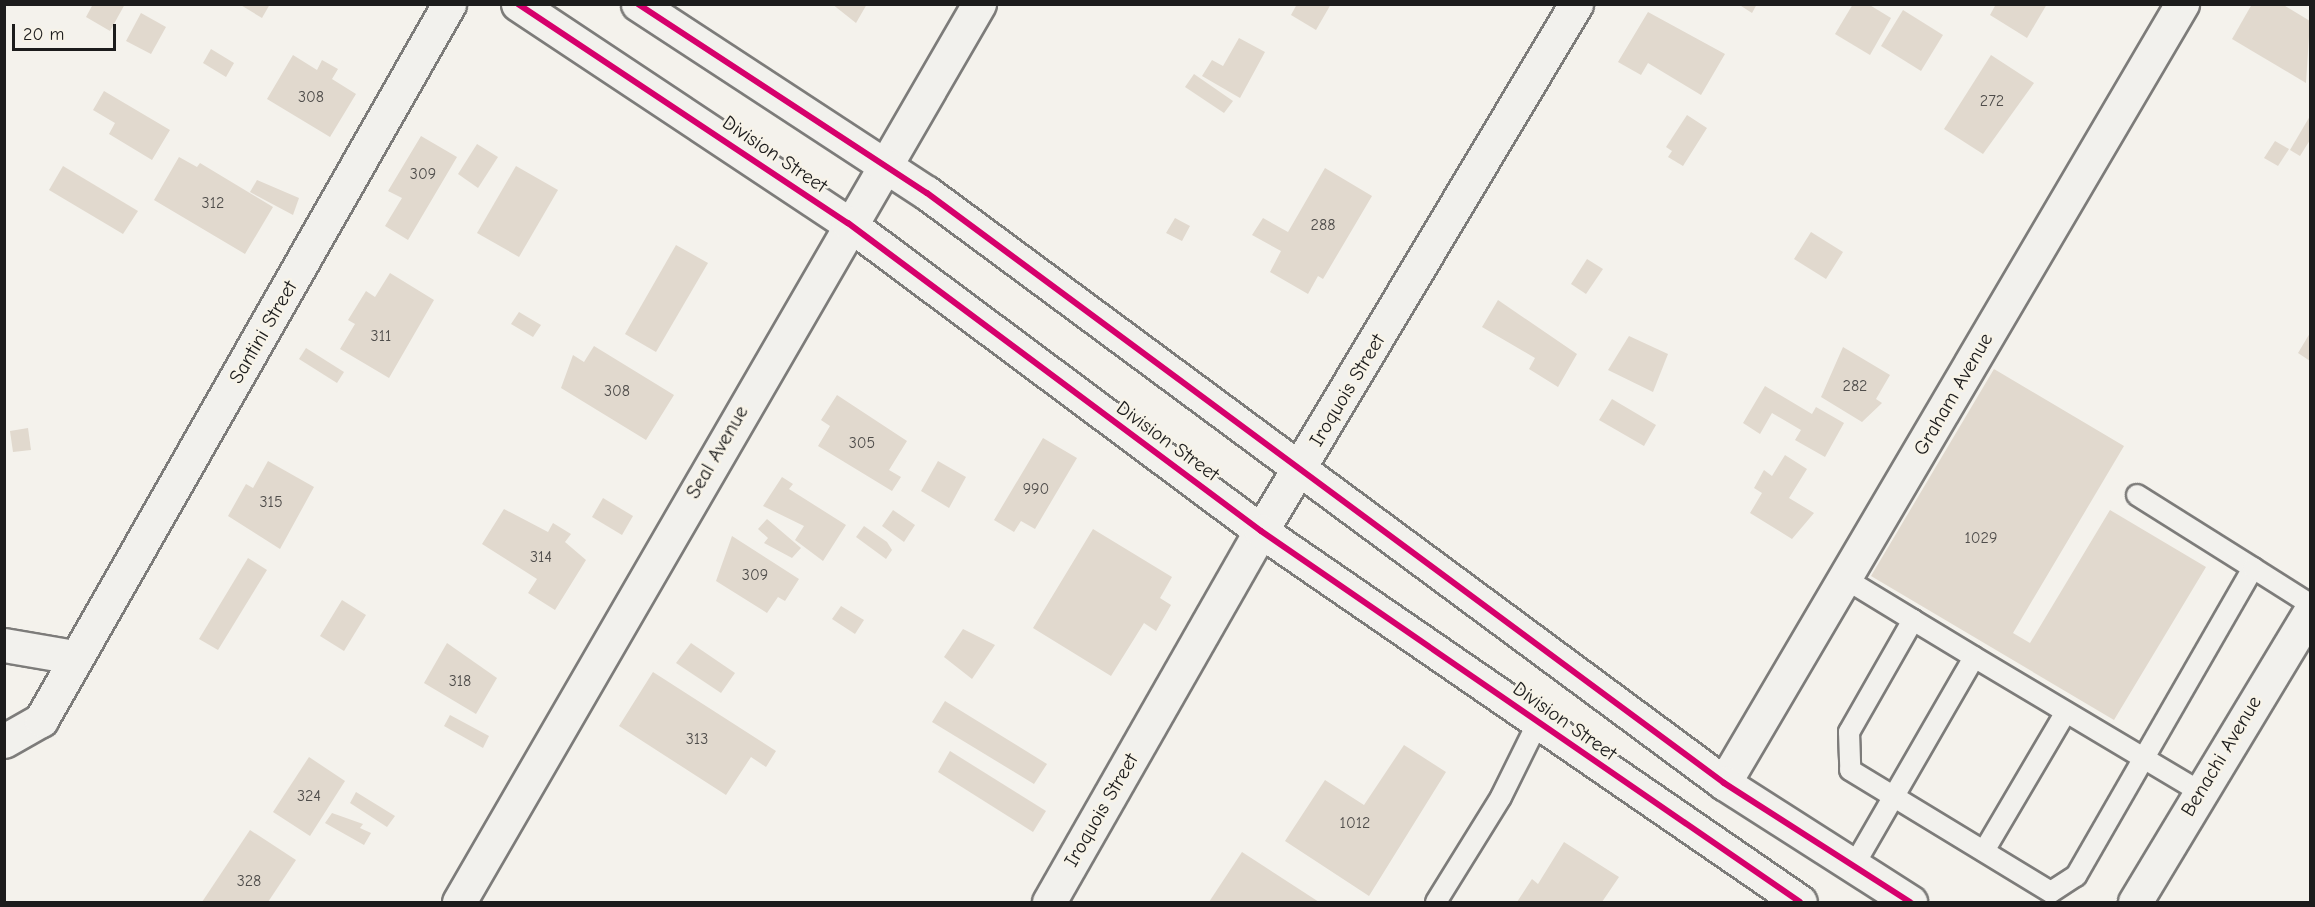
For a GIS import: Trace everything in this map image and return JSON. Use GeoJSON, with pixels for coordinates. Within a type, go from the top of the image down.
{"type":"FeatureCollection","features":[{"type":"Feature","properties":{"kind":"street","name":"Santini Street"},"geometry":{"type":"LineString","coordinates":[[4,741],[41,720],[74,657],[449,4]]}},
{"type":"Feature","properties":{"kind":"street","name":"Division Street"},"geometry":{"type":"LineString","coordinates":[[518,4],[848,223],[1261,531],[1800,903]]}},
{"type":"Feature","properties":{"kind":"street"},"geometry":{"type":"LineString","coordinates":[[638,4],[884,164],[1724,783],[1910,903]]}},
{"type":"Feature","properties":{"kind":"street","name":"Seal Avenue"},"geometry":{"type":"LineString","coordinates":[[459,903],[848,223],[979,4]]}},
{"type":"Feature","properties":{"kind":"street","name":"Iroquois Street"},"geometry":{"type":"LineString","coordinates":[[1048,903],[1261,531],[1300,470],[1575,4]]}},
{"type":"Feature","properties":{"kind":"street","name":"Graham Avenue"},"geometry":{"type":"LineString","coordinates":[[1724,783],[2182,4]]}},
{"type":"Feature","properties":{"kind":"street","name":"Benachi Avenue"},"geometry":{"type":"LineString","coordinates":[[2140,893],[2199,791],[2310,612]]}},
{"type":"Feature","properties":{"kind":"street"},"geometry":{"type":"LineString","coordinates":[[4,645],[74,657]]}},
{"type":"Feature","properties":{"kind":"lane"},"geometry":{"type":"LineString","coordinates":[[2137,495],[2310,604]]}},
{"type":"Feature","properties":{"kind":"lane"},"geometry":{"type":"LineString","coordinates":[[1913,620],[1849,732],[1850,770],[2051,892],[2076,876],[2142,757],[2253,568]]}},
{"type":"Feature","properties":{"kind":"lane"},"geometry":{"type":"LineString","coordinates":[[1844,578],[2199,791]]}},
{"type":"Feature","properties":{"kind":"lane"},"geometry":{"type":"LineString","coordinates":[[1853,867],[1974,657]]}},
{"type":"Feature","properties":{"kind":"lane"},"geometry":{"type":"LineString","coordinates":[[1984,851],[2066,711]]}},
{"type":"Feature","properties":{"kind":"lane"},"geometry":{"type":"LineString","coordinates":[[1436,903],[1501,796],[1538,722]]}},
{"type":"Feature","properties":{"kind":"building"},"geometry":{"type":"Polygon","coordinates":[[[93,4],[125,4],[110,31],[86,17],[93,4]]]}},
{"type":"Feature","properties":{"kind":"building"},"geometry":{"type":"Polygon","coordinates":[[[239,4],[270,4],[262,18],[239,4]]]}},
{"type":"Feature","properties":{"kind":"building"},"geometry":{"type":"Polygon","coordinates":[[[832,4],[867,4],[856,23],[832,4]]]}},
{"type":"Feature","properties":{"kind":"building"},"geometry":{"type":"Polygon","coordinates":[[[1297,4],[1331,4],[1316,30],[1291,15],[1297,4]]]}},
{"type":"Feature","properties":{"kind":"building"},"geometry":{"type":"Polygon","coordinates":[[[1738,4],[1757,4],[1752,13],[1738,4]]]}},
{"type":"Feature","properties":{"kind":"building"},"geometry":{"type":"Polygon","coordinates":[[[1853,4],[1868,4],[1891,18],[1870,55],[1835,34],[1853,4]]]}},
{"type":"Feature","properties":{"kind":"building"},"geometry":{"type":"Polygon","coordinates":[[[1996,4],[2047,4],[2027,38],[1990,15],[1996,4]]]}},
{"type":"Feature","properties":{"kind":"building"},"geometry":{"type":"Polygon","coordinates":[[[2252,4],[2282,4],[2310,21],[2306,83],[2232,39],[2252,4]]]}},
{"type":"Feature","properties":{"kind":"building"},"geometry":{"type":"Polygon","coordinates":[[[1903,10],[1943,35],[1921,71],[1881,46],[1903,10]]]}},
{"type":"Feature","properties":{"kind":"building"},"geometry":{"type":"Polygon","coordinates":[[[1648,12],[1725,54],[1701,95],[1648,63],[1641,75],[1618,62],[1648,12]]]}},
{"type":"Feature","properties":{"kind":"building"},"geometry":{"type":"Polygon","coordinates":[[[141,13],[166,27],[151,54],[126,41],[141,13]]]}},
{"type":"Feature","properties":{"kind":"building"},"geometry":{"type":"Polygon","coordinates":[[[1239,38],[1265,52],[1240,98],[1202,76],[1212,60],[1223,66],[1239,38]]]}},
{"type":"Feature","properties":{"kind":"building"},"geometry":{"type":"Polygon","coordinates":[[[211,49],[234,63],[226,77],[203,63],[211,49]]]}},
{"type":"Feature","properties":{"kind":"building"},"geometry":{"type":"Polygon","coordinates":[[[293,55],[317,70],[322,60],[338,69],[332,79],[356,94],[330,137],[267,99],[293,55]]]}},
{"type":"Feature","properties":{"kind":"building"},"geometry":{"type":"Polygon","coordinates":[[[1991,55],[2034,83],[1983,154],[1944,129],[1991,55]]]}},
{"type":"Feature","properties":{"kind":"building"},"geometry":{"type":"Polygon","coordinates":[[[1194,74],[1233,101],[1224,113],[1185,87],[1194,74]]]}},
{"type":"Feature","properties":{"kind":"building"},"geometry":{"type":"Polygon","coordinates":[[[104,91],[170,130],[152,160],[109,134],[115,123],[93,110],[104,91]]]}},
{"type":"Feature","properties":{"kind":"building"},"geometry":{"type":"Polygon","coordinates":[[[1687,115],[1707,128],[1683,166],[1668,157],[1672,151],[1666,147],[1687,115]]]}},
{"type":"Feature","properties":{"kind":"building"},"geometry":{"type":"Polygon","coordinates":[[[2310,116],[2310,140],[2300,156],[2290,150],[2310,116]]]}},
{"type":"Feature","properties":{"kind":"building"},"geometry":{"type":"Polygon","coordinates":[[[421,136],[457,157],[408,240],[385,226],[402,198],[388,191],[421,136]]]}},
{"type":"Feature","properties":{"kind":"building"},"geometry":{"type":"Polygon","coordinates":[[[2275,141],[2289,149],[2278,166],[2264,158],[2275,141]]]}},
{"type":"Feature","properties":{"kind":"building"},"geometry":{"type":"Polygon","coordinates":[[[477,144],[498,157],[478,188],[458,174],[477,144]]]}},
{"type":"Feature","properties":{"kind":"building"},"geometry":{"type":"Polygon","coordinates":[[[179,157],[197,167],[200,163],[273,207],[245,254],[154,200],[179,157]]]}},
{"type":"Feature","properties":{"kind":"building"},"geometry":{"type":"Polygon","coordinates":[[[63,166],[138,211],[123,234],[49,190],[63,166]]]}},
{"type":"Feature","properties":{"kind":"building"},"geometry":{"type":"Polygon","coordinates":[[[516,166],[558,190],[519,257],[477,233],[516,166]]]}},
{"type":"Feature","properties":{"kind":"building"},"geometry":{"type":"Polygon","coordinates":[[[1325,168],[1372,196],[1323,279],[1318,276],[1308,294],[1270,272],[1281,251],[1252,235],[1263,218],[1288,232],[1325,168]]]}},
{"type":"Feature","properties":{"kind":"building"},"geometry":{"type":"Polygon","coordinates":[[[257,180],[299,198],[293,215],[250,192],[257,180]]]}},
{"type":"Feature","properties":{"kind":"building"},"geometry":{"type":"Polygon","coordinates":[[[1175,218],[1190,226],[1182,241],[1166,233],[1175,218]]]}},
{"type":"Feature","properties":{"kind":"building"},"geometry":{"type":"Polygon","coordinates":[[[1811,232],[1843,252],[1826,279],[1794,259],[1811,232]]]}},
{"type":"Feature","properties":{"kind":"building"},"geometry":{"type":"Polygon","coordinates":[[[676,245],[708,263],[656,352],[625,334],[676,245]]]}},
{"type":"Feature","properties":{"kind":"building"},"geometry":{"type":"Polygon","coordinates":[[[1587,259],[1603,269],[1586,294],[1571,284],[1587,259]]]}},
{"type":"Feature","properties":{"kind":"building"},"geometry":{"type":"Polygon","coordinates":[[[390,273],[434,300],[389,378],[340,349],[355,324],[348,320],[366,291],[375,297],[390,273]]]}},
{"type":"Feature","properties":{"kind":"building"},"geometry":{"type":"Polygon","coordinates":[[[1498,300],[1577,354],[1558,387],[1529,369],[1535,358],[1482,327],[1498,300]]]}},
{"type":"Feature","properties":{"kind":"building"},"geometry":{"type":"Polygon","coordinates":[[[519,312],[541,325],[533,337],[511,324],[519,312]]]}},
{"type":"Feature","properties":{"kind":"building"},"geometry":{"type":"Polygon","coordinates":[[[2310,333],[2310,361],[2298,353],[2310,333]]]}},
{"type":"Feature","properties":{"kind":"building"},"geometry":{"type":"Polygon","coordinates":[[[1629,336],[1668,354],[1653,392],[1608,370],[1629,336]]]}},
{"type":"Feature","properties":{"kind":"building"},"geometry":{"type":"Polygon","coordinates":[[[594,346],[674,395],[646,440],[561,388],[573,355],[584,362],[594,346]]]}},
{"type":"Feature","properties":{"kind":"building"},"geometry":{"type":"Polygon","coordinates":[[[1843,347],[1890,375],[1876,399],[1882,403],[1862,422],[1821,397],[1843,347]]]}},
{"type":"Feature","properties":{"kind":"building"},"geometry":{"type":"Polygon","coordinates":[[[306,348],[344,372],[337,383],[299,359],[306,348]]]}},
{"type":"Feature","properties":{"kind":"building"},"geometry":{"type":"Polygon","coordinates":[[[1994,369],[2124,446],[2013,633],[2030,643],[2110,510],[2206,567],[2114,720],[1871,576],[1994,369]]]}},
{"type":"Feature","properties":{"kind":"building"},"geometry":{"type":"Polygon","coordinates":[[[1765,386],[1812,414],[1816,407],[1844,423],[1825,457],[1795,440],[1801,430],[1772,413],[1760,434],[1743,423],[1765,386]]]}},
{"type":"Feature","properties":{"kind":"building"},"geometry":{"type":"Polygon","coordinates":[[[837,395],[907,441],[889,470],[901,477],[892,491],[818,446],[830,426],[821,420],[837,395]]]}},
{"type":"Feature","properties":{"kind":"building"},"geometry":{"type":"Polygon","coordinates":[[[1612,399],[1656,425],[1644,446],[1599,420],[1612,399]]]}},
{"type":"Feature","properties":{"kind":"building"},"geometry":{"type":"Polygon","coordinates":[[[28,428],[31,450],[13,452],[10,431],[28,428]]]}},
{"type":"Feature","properties":{"kind":"building"},"geometry":{"type":"Polygon","coordinates":[[[1043,438],[1077,458],[1035,529],[1021,521],[1014,532],[994,520],[1043,438]]]}},
{"type":"Feature","properties":{"kind":"building"},"geometry":{"type":"Polygon","coordinates":[[[1785,455],[1807,469],[1789,498],[1814,513],[1792,539],[1750,513],[1762,493],[1754,488],[1764,470],[1772,476],[1785,455]]]}},
{"type":"Feature","properties":{"kind":"building"},"geometry":{"type":"Polygon","coordinates":[[[268,461],[314,487],[280,549],[228,516],[246,484],[253,488],[268,461]]]}},
{"type":"Feature","properties":{"kind":"building"},"geometry":{"type":"Polygon","coordinates":[[[938,461],[966,477],[949,508],[921,491],[938,461]]]}},
{"type":"Feature","properties":{"kind":"building"},"geometry":{"type":"Polygon","coordinates":[[[782,477],[793,484],[789,489],[846,525],[823,561],[795,540],[804,526],[763,506],[782,477]]]}},
{"type":"Feature","properties":{"kind":"building"},"geometry":{"type":"Polygon","coordinates":[[[603,498],[633,516],[622,535],[592,517],[603,498]]]}},
{"type":"Feature","properties":{"kind":"building"},"geometry":{"type":"Polygon","coordinates":[[[504,509],[548,532],[553,523],[571,534],[565,542],[586,560],[555,610],[528,593],[537,579],[482,544],[504,509]]]}},
{"type":"Feature","properties":{"kind":"building"},"geometry":{"type":"Polygon","coordinates":[[[893,510],[915,525],[904,542],[882,526],[893,510]]]}},
{"type":"Feature","properties":{"kind":"building"},"geometry":{"type":"Polygon","coordinates":[[[767,519],[801,548],[792,558],[764,543],[768,538],[758,529],[767,519]]]}},
{"type":"Feature","properties":{"kind":"building"},"geometry":{"type":"Polygon","coordinates":[[[864,526],[887,542],[892,550],[886,559],[856,537],[864,526]]]}},
{"type":"Feature","properties":{"kind":"building"},"geometry":{"type":"Polygon","coordinates":[[[1093,529],[1172,577],[1160,598],[1171,605],[1156,631],[1144,623],[1111,676],[1033,628],[1093,529]]]}},
{"type":"Feature","properties":{"kind":"building"},"geometry":{"type":"Polygon","coordinates":[[[732,536],[799,579],[785,601],[778,597],[767,613],[716,581],[732,536]]]}},
{"type":"Feature","properties":{"kind":"building"},"geometry":{"type":"Polygon","coordinates":[[[248,558],[267,570],[218,650],[199,639],[248,558]]]}},
{"type":"Feature","properties":{"kind":"building"},"geometry":{"type":"Polygon","coordinates":[[[342,600],[366,615],[344,651],[320,636],[342,600]]]}},
{"type":"Feature","properties":{"kind":"building"},"geometry":{"type":"Polygon","coordinates":[[[841,606],[864,620],[855,634],[832,619],[841,606]]]}},
{"type":"Feature","properties":{"kind":"building"},"geometry":{"type":"Polygon","coordinates":[[[963,629],[995,645],[972,679],[944,657],[963,629]]]}},
{"type":"Feature","properties":{"kind":"building"},"geometry":{"type":"Polygon","coordinates":[[[447,643],[497,678],[476,714],[424,683],[447,643]]]}},
{"type":"Feature","properties":{"kind":"building"},"geometry":{"type":"Polygon","coordinates":[[[691,643],[735,673],[721,693],[676,663],[691,643]]]}},
{"type":"Feature","properties":{"kind":"building"},"geometry":{"type":"Polygon","coordinates":[[[653,672],[776,751],[766,767],[751,757],[726,795],[619,726],[653,672]]]}},
{"type":"Feature","properties":{"kind":"building"},"geometry":{"type":"Polygon","coordinates":[[[945,701],[1047,764],[1034,784],[932,722],[945,701]]]}},
{"type":"Feature","properties":{"kind":"building"},"geometry":{"type":"Polygon","coordinates":[[[450,715],[489,736],[483,748],[444,726],[450,715]]]}},
{"type":"Feature","properties":{"kind":"building"},"geometry":{"type":"Polygon","coordinates":[[[1404,745],[1446,772],[1369,896],[1285,841],[1325,780],[1364,805],[1404,745]]]}},
{"type":"Feature","properties":{"kind":"building"},"geometry":{"type":"Polygon","coordinates":[[[950,751],[1046,811],[1033,832],[938,772],[950,751]]]}},
{"type":"Feature","properties":{"kind":"building"},"geometry":{"type":"Polygon","coordinates":[[[309,757],[345,781],[310,836],[273,812],[309,757]]]}},
{"type":"Feature","properties":{"kind":"building"},"geometry":{"type":"Polygon","coordinates":[[[356,792],[395,816],[387,827],[350,803],[356,792]]]}},
{"type":"Feature","properties":{"kind":"building"},"geometry":{"type":"Polygon","coordinates":[[[332,813],[363,824],[360,828],[371,833],[364,845],[325,823],[332,813]]]}},
{"type":"Feature","properties":{"kind":"building"},"geometry":{"type":"Polygon","coordinates":[[[250,830],[296,860],[268,902],[202,902],[250,830]]]}},
{"type":"Feature","properties":{"kind":"building"},"geometry":{"type":"Polygon","coordinates":[[[1564,842],[1619,877],[1602,902],[1517,902],[1532,879],[1538,884],[1564,842]]]}},
{"type":"Feature","properties":{"kind":"building"},"geometry":{"type":"Polygon","coordinates":[[[1242,852],[1319,902],[1209,902],[1242,852]]]}},
{"type":"Feature","properties":{"kind":"cycle path"},"geometry":{"type":"LineString","coordinates":[[518,4],[848,223],[1261,531],[1800,902]]}},
{"type":"Feature","properties":{"kind":"cycle path"},"geometry":{"type":"LineString","coordinates":[[638,4],[927,193],[1724,783],[1910,902]]}}]}
